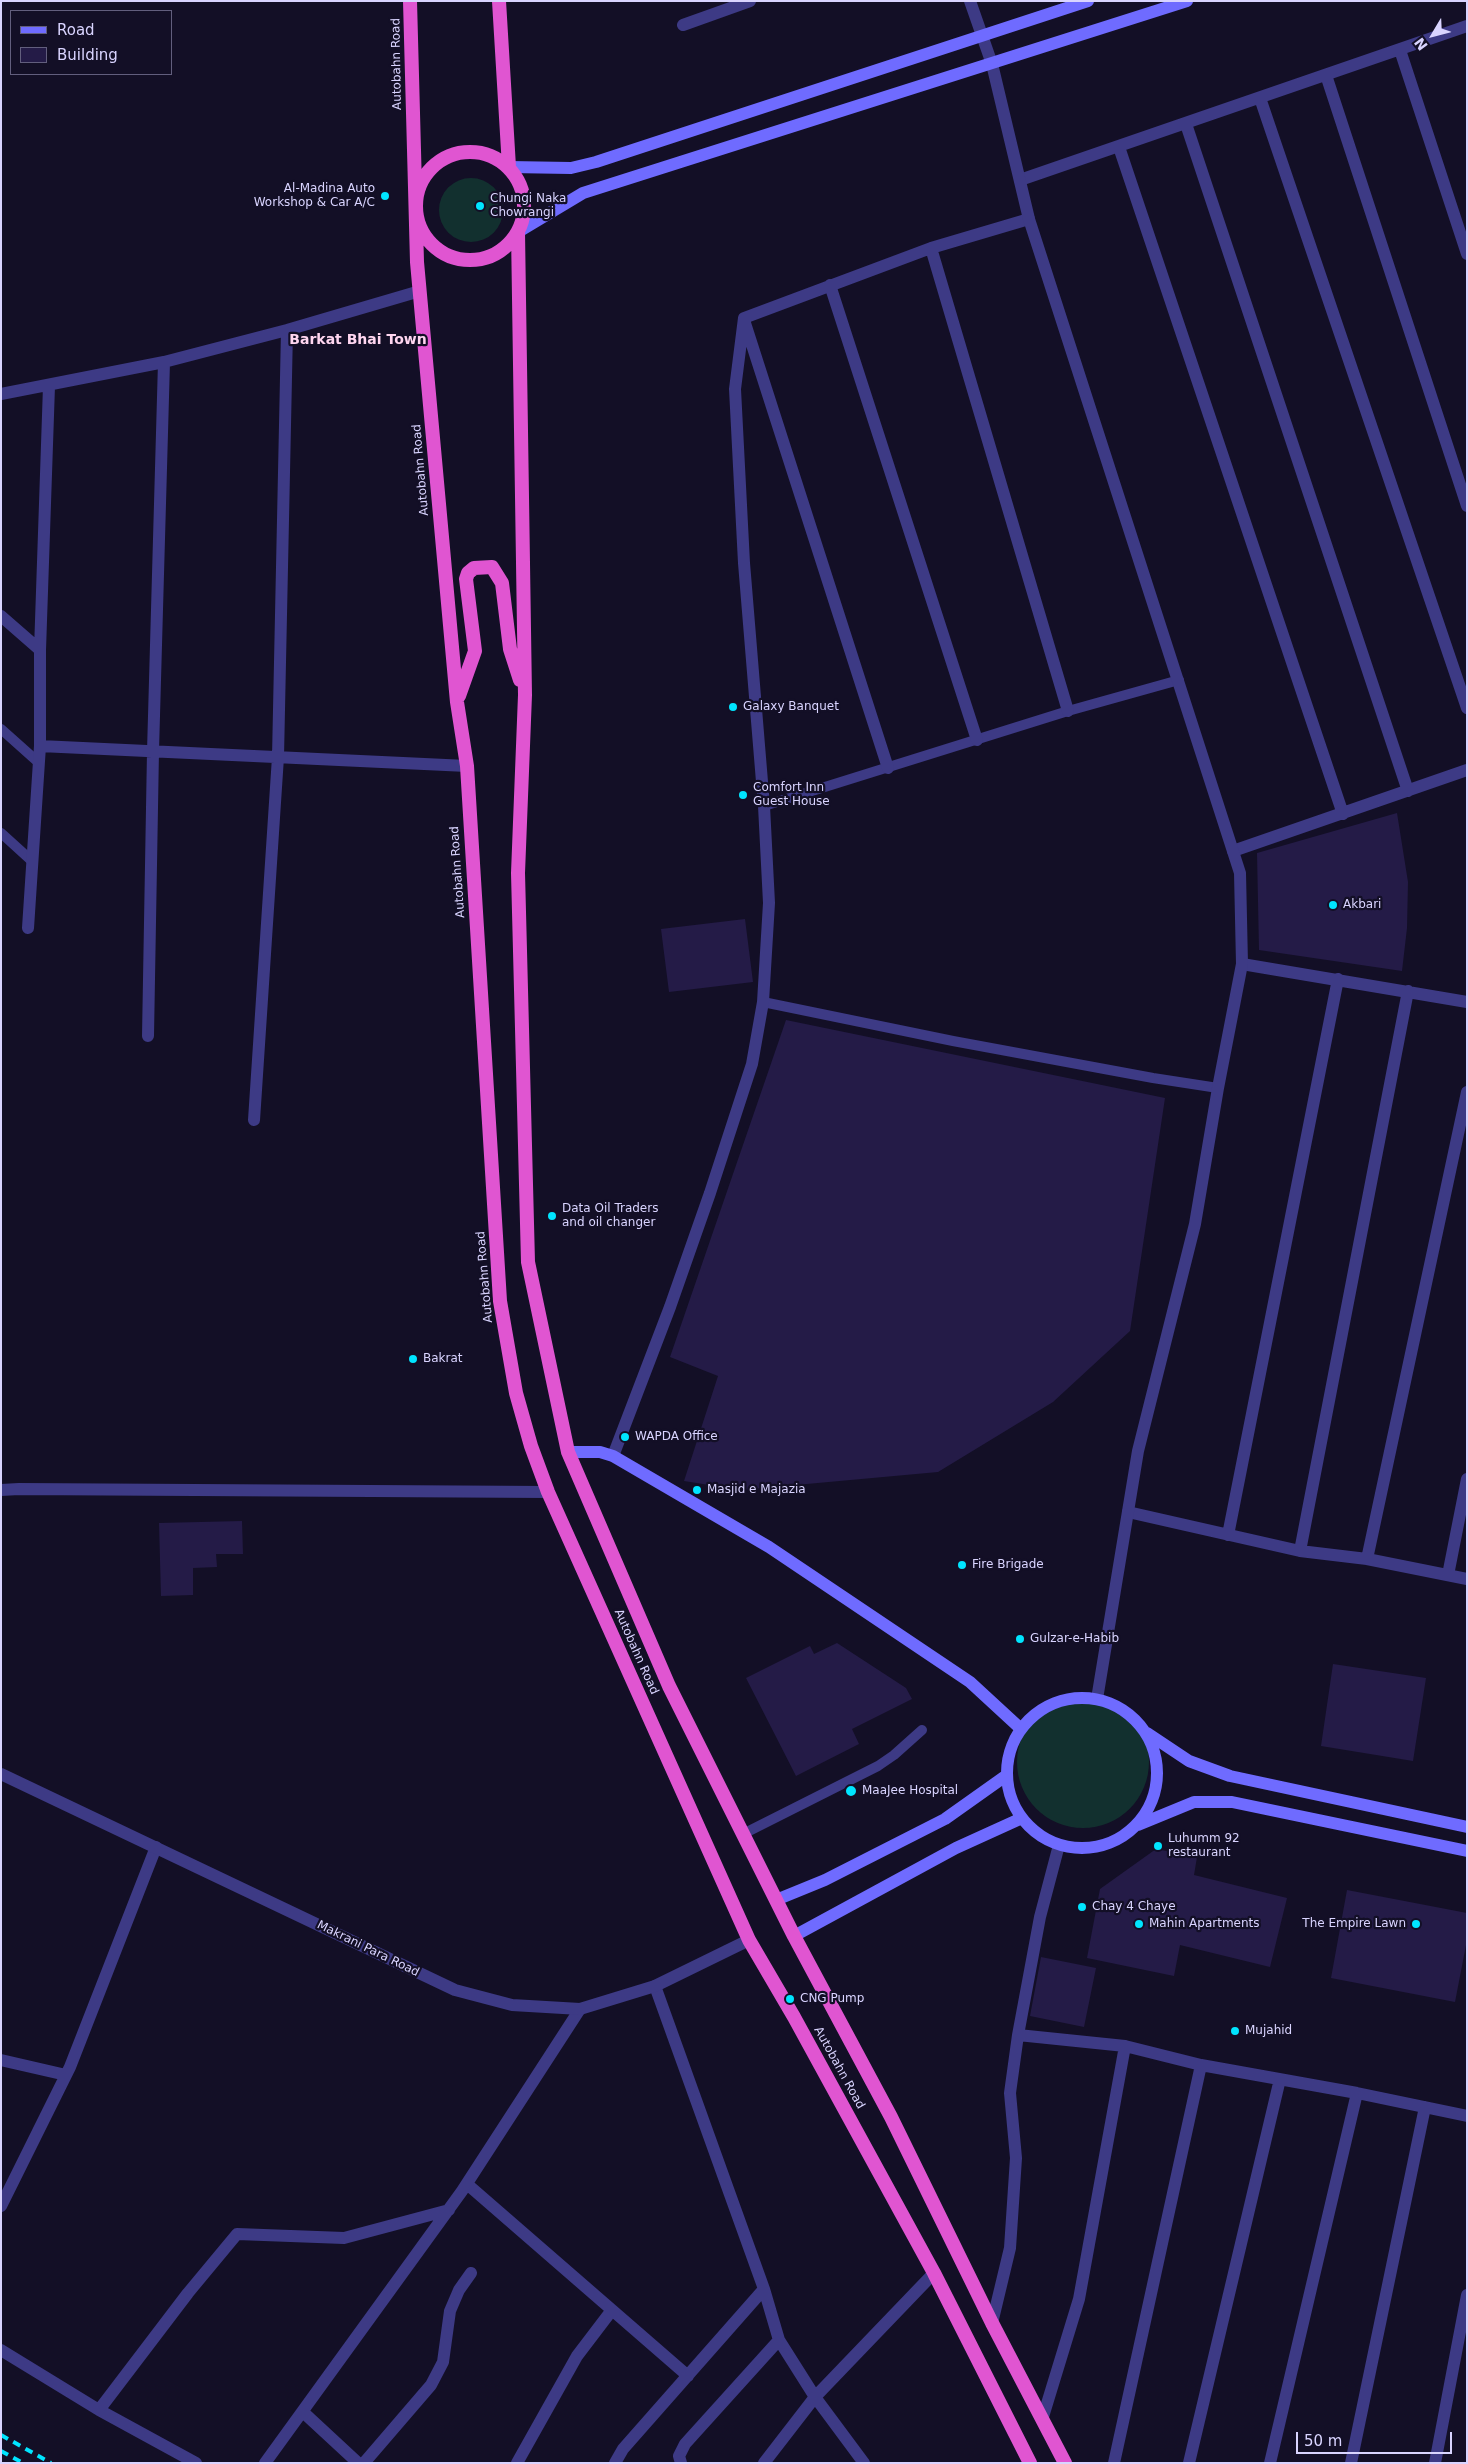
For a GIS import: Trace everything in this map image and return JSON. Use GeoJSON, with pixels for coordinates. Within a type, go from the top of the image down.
{"type":"FeatureCollection","features":[{"type":"Feature","properties":{"kind":"highway","name":"Autobahn Road"},"geometry":{"type":"LineString","coordinates":[[410,1],[415,207],[420,291],[457,702],[467,766],[500,1301],[516,1392],[531,1446],[548,1492],[749,1940],[794,2017],[934,2273],[1030,2463]]}},
{"type":"Feature","properties":{"kind":"highway"},"geometry":{"type":"LineString","coordinates":[[499,1],[509,167],[521,189],[523,204],[518,232],[507,246],[493,256],[476,260],[458,259],[441,252],[428,241],[419,225],[415,207],[418,190],[426,175],[438,162],[453,155],[471,152],[487,156],[509,167]]}},
{"type":"Feature","properties":{"kind":"highway","name":"Autobahn Road"},"geometry":{"type":"LineString","coordinates":[[518,232],[525,695],[518,873],[528,1262],[568,1452],[669,1686],[794,1936],[890,2117],[992,2323],[1065,2463]]}},
{"type":"Feature","properties":{"kind":"highway"},"geometry":{"type":"LineString","coordinates":[[457,702],[475,652],[466,579],[468,572],[474,568],[492,567],[502,583],[510,649],[525,695]]}},
{"type":"Feature","properties":{"kind":"main road"},"geometry":{"type":"LineString","coordinates":[[509,167],[571,168],[584,166],[1088,1]]}},
{"type":"Feature","properties":{"kind":"main road"},"geometry":{"type":"LineString","coordinates":[[518,232],[583,193],[1187,1]]}},
{"type":"Feature","properties":{"kind":"main road"},"geometry":{"type":"LineString","coordinates":[[568,1452],[600,1452],[613,1456],[769,1547],[970,1682],[1021,1729]]}},
{"type":"Feature","properties":{"kind":"main road"},"geometry":{"type":"LineString","coordinates":[[1147,1733],[1156,1756],[1158,1781],[1152,1805],[1138,1825],[1122,1838],[1102,1847],[1080,1849],[1059,1845],[1032,1830],[1022,1818],[1011,1798],[1007,1775],[1010,1751],[1021,1729],[1036,1714],[1054,1703],[1076,1698],[1097,1699],[1116,1706],[1128,1714],[1147,1733],[1189,1760],[1230,1776],[1467,1826]]}},
{"type":"Feature","properties":{"kind":"main road"},"geometry":{"type":"LineString","coordinates":[[776,1900],[825,1880],[945,1819],[1007,1775]]}},
{"type":"Feature","properties":{"kind":"main road"},"geometry":{"type":"LineString","coordinates":[[1138,1825],[1194,1802],[1232,1802],[1467,1851]]}},
{"type":"Feature","properties":{"kind":"main road"},"geometry":{"type":"LineString","coordinates":[[794,1936],[956,1848],[1022,1818]]}},
{"type":"Feature","properties":{"kind":"street"},"geometry":{"type":"LineString","coordinates":[[683,24],[750,1]]}},
{"type":"Feature","properties":{"kind":"street"},"geometry":{"type":"LineString","coordinates":[[970,1],[992,64],[1029,219],[1240,873],[1242,964],[1218,1088],[1195,1224],[1138,1450],[1106,1658],[1097,1699]]}},
{"type":"Feature","properties":{"kind":"street"},"geometry":{"type":"LineString","coordinates":[[1020,180],[1467,26]]}},
{"type":"Feature","properties":{"kind":"street"},"geometry":{"type":"LineString","coordinates":[[1400,50],[1467,254]]}},
{"type":"Feature","properties":{"kind":"street"},"geometry":{"type":"LineString","coordinates":[[1326,75],[1467,506]]}},
{"type":"Feature","properties":{"kind":"street"},"geometry":{"type":"LineString","coordinates":[[1260,98],[1467,708]]}},
{"type":"Feature","properties":{"kind":"street"},"geometry":{"type":"LineString","coordinates":[[1186,124],[1408,791]]}},
{"type":"Feature","properties":{"kind":"street"},"geometry":{"type":"LineString","coordinates":[[1119,147],[1344,814]]}},
{"type":"Feature","properties":{"kind":"street"},"geometry":{"type":"LineString","coordinates":[[744,318],[931,248],[1029,219]]}},
{"type":"Feature","properties":{"kind":"street"},"geometry":{"type":"LineString","coordinates":[[931,248],[1068,711]]}},
{"type":"Feature","properties":{"kind":"street"},"geometry":{"type":"LineString","coordinates":[[830,285],[977,740]]}},
{"type":"Feature","properties":{"kind":"street"},"geometry":{"type":"LineString","coordinates":[[1,394],[164,362],[287,330],[420,291]]}},
{"type":"Feature","properties":{"kind":"street"},"geometry":{"type":"LineString","coordinates":[[744,318],[888,768]]}},
{"type":"Feature","properties":{"kind":"street"},"geometry":{"type":"LineString","coordinates":[[613,1456],[670,1307],[710,1193],[752,1064],[763,1002],[769,903],[764,806],[744,563],[735,389],[744,318]]}},
{"type":"Feature","properties":{"kind":"street"},"geometry":{"type":"LineString","coordinates":[[254,1120],[278,757],[287,330]]}},
{"type":"Feature","properties":{"kind":"street"},"geometry":{"type":"LineString","coordinates":[[148,1036],[153,751],[164,362]]}},
{"type":"Feature","properties":{"kind":"street"},"geometry":{"type":"LineString","coordinates":[[28,928],[40,746],[40,650],[49,386]]}},
{"type":"Feature","properties":{"kind":"street"},"geometry":{"type":"LineString","coordinates":[[1,616],[40,650]]}},
{"type":"Feature","properties":{"kind":"street"},"geometry":{"type":"LineString","coordinates":[[40,746],[467,766]]}},
{"type":"Feature","properties":{"kind":"street"},"geometry":{"type":"LineString","coordinates":[[1233,851],[1467,770]]}},
{"type":"Feature","properties":{"kind":"street"},"geometry":{"type":"LineString","coordinates":[[1242,964],[1467,1002]]}},
{"type":"Feature","properties":{"kind":"street"},"geometry":{"type":"LineString","coordinates":[[1228,1535],[1338,979]]}},
{"type":"Feature","properties":{"kind":"street"},"geometry":{"type":"LineString","coordinates":[[1300,1551],[1408,991]]}},
{"type":"Feature","properties":{"kind":"street"},"geometry":{"type":"LineString","coordinates":[[1367,1559],[1467,1092]]}},
{"type":"Feature","properties":{"kind":"street"},"geometry":{"type":"LineString","coordinates":[[1448,1575],[1467,1479]]}},
{"type":"Feature","properties":{"kind":"street"},"geometry":{"type":"LineString","coordinates":[[1,1490],[19,1488],[548,1492]]}},
{"type":"Feature","properties":{"kind":"street"},"geometry":{"type":"LineString","coordinates":[[1128,1512],[1300,1551],[1367,1559],[1467,1578]]}},
{"type":"Feature","properties":{"kind":"street","name":"Makrani Para Road"},"geometry":{"type":"LineString","coordinates":[[1,1774],[455,1990],[512,2005],[580,2009],[655,1986],[749,1940]]}},
{"type":"Feature","properties":{"kind":"street"},"geometry":{"type":"LineString","coordinates":[[992,2323],[1010,2248],[1016,2158],[1010,2093],[1018,2035],[1040,1917],[1059,1845]]}},
{"type":"Feature","properties":{"kind":"street"},"geometry":{"type":"LineString","coordinates":[[1,2206],[66,2075],[156,1847]]}},
{"type":"Feature","properties":{"kind":"street"},"geometry":{"type":"LineString","coordinates":[[655,1986],[764,2290],[779,2340],[815,2397],[864,2463]]}},
{"type":"Feature","properties":{"kind":"street"},"geometry":{"type":"LineString","coordinates":[[265,2463],[449,2210],[580,2009]]}},
{"type":"Feature","properties":{"kind":"street"},"geometry":{"type":"LineString","coordinates":[[1018,2035],[1125,2046],[1201,2065],[1357,2093],[1467,2116]]}},
{"type":"Feature","properties":{"kind":"street"},"geometry":{"type":"LineString","coordinates":[[1042,2420],[1080,2299],[1125,2046]]}},
{"type":"Feature","properties":{"kind":"street"},"geometry":{"type":"LineString","coordinates":[[1,2060],[66,2075]]}},
{"type":"Feature","properties":{"kind":"street"},"geometry":{"type":"LineString","coordinates":[[1114,2463],[1201,2065]]}},
{"type":"Feature","properties":{"kind":"street"},"geometry":{"type":"LineString","coordinates":[[1189,2463],[1280,2079]]}},
{"type":"Feature","properties":{"kind":"street"},"geometry":{"type":"LineString","coordinates":[[1270,2463],[1357,2093]]}},
{"type":"Feature","properties":{"kind":"street"},"geometry":{"type":"LineString","coordinates":[[1351,2463],[1425,2107]]}},
{"type":"Feature","properties":{"kind":"street"},"geometry":{"type":"LineString","coordinates":[[467,2184],[688,2376]]}},
{"type":"Feature","properties":{"kind":"street"},"geometry":{"type":"LineString","coordinates":[[99,2410],[188,2293],[238,2234],[344,2238],[449,2210]]}},
{"type":"Feature","properties":{"kind":"street"},"geometry":{"type":"LineString","coordinates":[[764,2463],[815,2397],[934,2273]]}},
{"type":"Feature","properties":{"kind":"street"},"geometry":{"type":"LineString","coordinates":[[364,2463],[431,2385],[443,2362],[450,2311],[459,2290],[471,2274]]}},
{"type":"Feature","properties":{"kind":"street"},"geometry":{"type":"LineString","coordinates":[[615,2463],[623,2449],[764,2290]]}},
{"type":"Feature","properties":{"kind":"street"},"geometry":{"type":"LineString","coordinates":[[1435,2463],[1467,2295]]}},
{"type":"Feature","properties":{"kind":"street"},"geometry":{"type":"LineString","coordinates":[[517,2463],[577,2356],[612,2310]]}},
{"type":"Feature","properties":{"kind":"street"},"geometry":{"type":"LineString","coordinates":[[681,2463],[679,2456],[685,2444],[779,2340]]}},
{"type":"Feature","properties":{"kind":"street"},"geometry":{"type":"LineString","coordinates":[[1,2350],[99,2410],[196,2463]]}},
{"type":"Feature","properties":{"kind":"street"},"geometry":{"type":"LineString","coordinates":[[303,2412],[358,2463]]}},
{"type":"Feature","properties":{"kind":"lane"},"geometry":{"type":"LineString","coordinates":[[764,806],[1068,711],[1179,680]]}},
{"type":"Feature","properties":{"kind":"lane"},"geometry":{"type":"LineString","coordinates":[[1,729],[38,762]]}},
{"type":"Feature","properties":{"kind":"lane"},"geometry":{"type":"LineString","coordinates":[[1,833],[33,862]]}},
{"type":"Feature","properties":{"kind":"lane"},"geometry":{"type":"LineString","coordinates":[[763,1002],[972,1045],[1218,1088]]}},
{"type":"Feature","properties":{"kind":"lane"},"geometry":{"type":"LineString","coordinates":[[743,1834],[878,1766],[894,1755],[922,1730]]}},
{"type":"Feature","properties":{"kind":"green space"},"geometry":{"type":"Polygon","coordinates":[[[471,178],[489,184],[497,192],[503,210],[497,228],[489,236],[471,242],[453,236],[445,228],[439,210],[445,192],[453,184],[471,178]]]}},
{"type":"Feature","properties":{"kind":"green space"},"geometry":{"type":"Polygon","coordinates":[[[1083,1696],[1108,1701],[1120,1707],[1138,1725],[1144,1737],[1149,1762],[1144,1787],[1138,1799],[1120,1817],[1108,1823],[1083,1828],[1058,1823],[1046,1817],[1028,1799],[1022,1787],[1017,1762],[1022,1737],[1028,1725],[1046,1707],[1058,1701],[1083,1696]]]}},
{"type":"Feature","properties":{"kind":"building","name":"Akbari"},"geometry":{"type":"Polygon","coordinates":[[[1397,813],[1408,882],[1407,928],[1402,971],[1259,950],[1257,853],[1397,813]]]}},
{"type":"Feature","properties":{"kind":"building"},"geometry":{"type":"Polygon","coordinates":[[[745,919],[753,982],[669,992],[661,929],[745,919]]]}},
{"type":"Feature","properties":{"kind":"building"},"geometry":{"type":"Polygon","coordinates":[[[786,1020],[1165,1098],[1130,1331],[1053,1402],[938,1472],[741,1490],[684,1481],[718,1376],[670,1357],[786,1020]]]}},
{"type":"Feature","properties":{"kind":"building"},"geometry":{"type":"Polygon","coordinates":[[[242,1521],[243,1554],[216,1554],[217,1567],[193,1568],[193,1595],[161,1596],[159,1523],[242,1521]]]}},
{"type":"Feature","properties":{"kind":"building"},"geometry":{"type":"Polygon","coordinates":[[[837,1643],[906,1688],[912,1699],[852,1729],[859,1744],[796,1776],[746,1678],[810,1646],[814,1654],[837,1643]]]}},
{"type":"Feature","properties":{"kind":"building"},"geometry":{"type":"Polygon","coordinates":[[[1333,1664],[1426,1678],[1413,1761],[1321,1746],[1333,1664]]]}},
{"type":"Feature","properties":{"kind":"building"},"geometry":{"type":"Polygon","coordinates":[[[1156,1849],[1197,1857],[1194,1875],[1287,1898],[1270,1967],[1180,1945],[1174,1976],[1087,1958],[1100,1889],[1156,1849]]]}},
{"type":"Feature","properties":{"kind":"building"},"geometry":{"type":"Polygon","coordinates":[[[1347,1890],[1467,1913],[1467,1940],[1455,2002],[1331,1978],[1347,1890]]]}},
{"type":"Feature","properties":{"kind":"building"},"geometry":{"type":"Polygon","coordinates":[[[1041,1957],[1096,1968],[1084,2027],[1030,2016],[1041,1957]]]}},
{"type":"Feature","properties":{"kind":"railway"},"geometry":{"type":"LineString","coordinates":[[1,2435],[51,2463]]}},
{"type":"Feature","properties":{"kind":"railway"},"geometry":{"type":"LineString","coordinates":[[1,2451],[23,2463]]}},
{"type":"Feature","properties":{"kind":"place","name":"Al-Madina Auto Workshop & Car A/C"},"geometry":{"type":"Point","coordinates":[385,196]}},
{"type":"Feature","properties":{"kind":"place","name":"Chungi Naka Chowrangi"},"geometry":{"type":"Point","coordinates":[480,206]}},
{"type":"Feature","properties":{"kind":"place","name":"Galaxy Banquet"},"geometry":{"type":"Point","coordinates":[733,707]}},
{"type":"Feature","properties":{"kind":"place","name":"Comfort Inn Guest House"},"geometry":{"type":"Point","coordinates":[743,795]}},
{"type":"Feature","properties":{"kind":"place","name":"Akbari"},"geometry":{"type":"Point","coordinates":[1333,905]}},
{"type":"Feature","properties":{"kind":"place","name":"Data Oil Traders and oil changer"},"geometry":{"type":"Point","coordinates":[552,1216]}},
{"type":"Feature","properties":{"kind":"place","name":"Bakrat"},"geometry":{"type":"Point","coordinates":[413,1359]}},
{"type":"Feature","properties":{"kind":"place","name":"WAPDA Office"},"geometry":{"type":"Point","coordinates":[625,1437]}},
{"type":"Feature","properties":{"kind":"place","name":"Masjid e Majazia"},"geometry":{"type":"Point","coordinates":[697,1490]}},
{"type":"Feature","properties":{"kind":"place","name":"Fire Brigade"},"geometry":{"type":"Point","coordinates":[962,1565]}},
{"type":"Feature","properties":{"kind":"place","name":"Gulzar-e-Habib"},"geometry":{"type":"Point","coordinates":[1020,1639]}},
{"type":"Feature","properties":{"kind":"place","name":"MaaJee Hospital"},"geometry":{"type":"Point","coordinates":[851,1791]}},
{"type":"Feature","properties":{"kind":"place","name":"Luhumm 92 restaurant"},"geometry":{"type":"Point","coordinates":[1158,1846]}},
{"type":"Feature","properties":{"kind":"place","name":"Chay 4 Chaye"},"geometry":{"type":"Point","coordinates":[1082,1907]}},
{"type":"Feature","properties":{"kind":"place","name":"Mahin Apartments"},"geometry":{"type":"Point","coordinates":[1139,1924]}},
{"type":"Feature","properties":{"kind":"place","name":"The Empire Lawn"},"geometry":{"type":"Point","coordinates":[1416,1924]}},
{"type":"Feature","properties":{"kind":"place","name":"CNG Pump"},"geometry":{"type":"Point","coordinates":[790,1999]}},
{"type":"Feature","properties":{"kind":"place","name":"Mujahid"},"geometry":{"type":"Point","coordinates":[1235,2031]}},
{"type":"Feature","properties":{"kind":"district","name":"Barkat Bhai Town"},"geometry":{"type":"Point","coordinates":[358,340]}}]}
